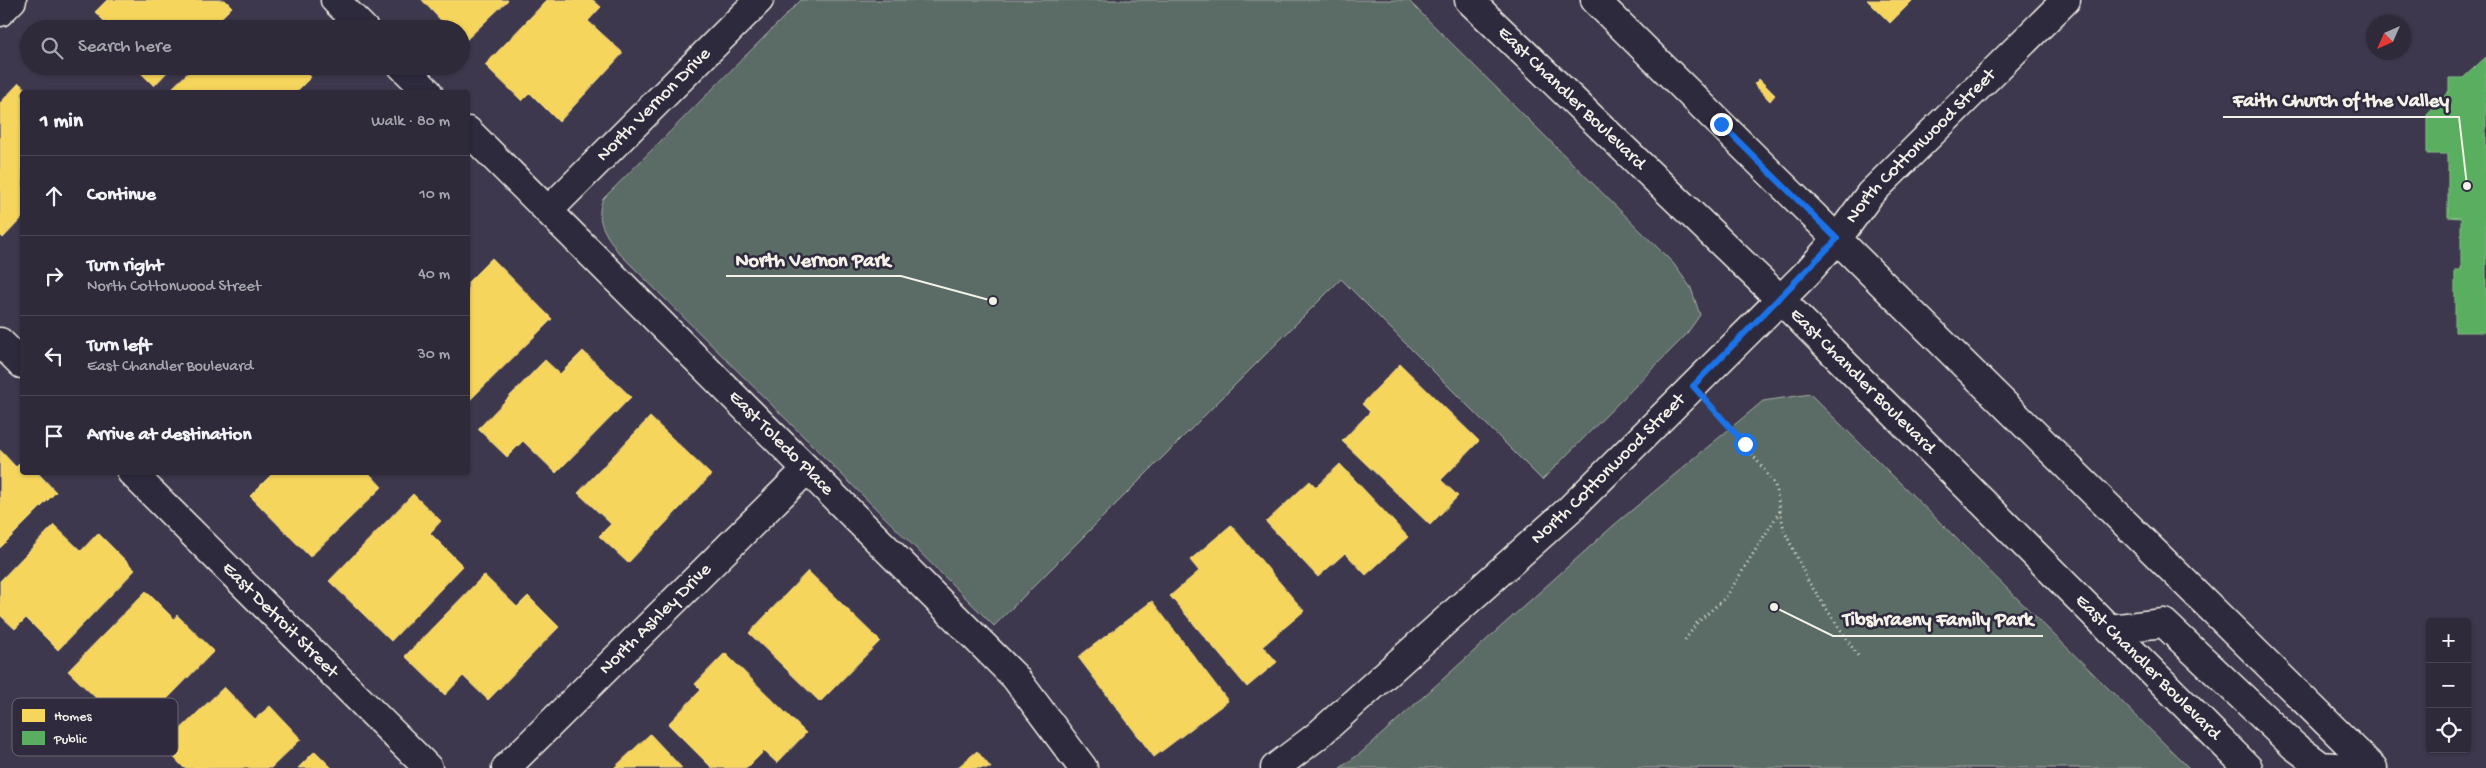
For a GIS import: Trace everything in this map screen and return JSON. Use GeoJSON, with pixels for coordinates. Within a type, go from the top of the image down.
{"type":"FeatureCollection","features":[{"type":"Feature","properties":{"kind":"street"},"geometry":{"type":"LineString","coordinates":[[0,12],[12,0]]}},
{"type":"Feature","properties":{"kind":"street"},"geometry":{"type":"LineString","coordinates":[[335,0],[355,20]]}},
{"type":"Feature","properties":{"kind":"street","name":"North Vernon Drive"},"geometry":{"type":"LineString","coordinates":[[548,211],[760,0]]}},
{"type":"Feature","properties":{"kind":"street","name":"East Chandler Boulevard"},"geometry":{"type":"LineString","coordinates":[[1469,0],[1780,299],[2248,768]]}},
{"type":"Feature","properties":{"kind":"street"},"geometry":{"type":"LineString","coordinates":[[1595,0],[1837,239],[2359,766]]}},
{"type":"Feature","properties":{"kind":"street","name":"North Cottonwood Street"},"geometry":{"type":"LineString","coordinates":[[1274,768],[1317,736],[1471,600],[1570,509],[1780,299],[1837,239],[1870,194],[2066,0]]}},
{"type":"Feature","properties":{"kind":"street"},"geometry":{"type":"LineString","coordinates":[[411,75],[426,90]]}},
{"type":"Feature","properties":{"kind":"street","name":"East Toledo Place"},"geometry":{"type":"LineString","coordinates":[[470,133],[1015,677],[1083,768]]}},
{"type":"Feature","properties":{"kind":"street"},"geometry":{"type":"LineString","coordinates":[[0,342],[20,362]]}},
{"type":"Feature","properties":{"kind":"street","name":"North Ashley Drive"},"geometry":{"type":"LineString","coordinates":[[506,768],[806,470]]}},
{"type":"Feature","properties":{"kind":"street","name":"East Detroit Street"},"geometry":{"type":"LineString","coordinates":[[134,475],[428,768]]}},
{"type":"Feature","properties":{"kind":"street"},"geometry":{"type":"LineString","coordinates":[[2109,629],[2164,623],[2294,746],[2321,766],[2359,766]]}},
{"type":"Feature","properties":{"kind":"path"},"geometry":{"type":"LineString","coordinates":[[1693,386],[1745,444],[1775,485],[1784,530],[1808,581],[1858,656]]}},
{"type":"Feature","properties":{"kind":"path"},"geometry":{"type":"LineString","coordinates":[[1685,640],[1697,623],[1726,597],[1780,510]]}},
{"type":"Feature","properties":{"kind":"green space"},"geometry":{"type":"Polygon","coordinates":[[[801,0],[1408,0],[1673,263],[1691,288],[1700,315],[1685,336],[1542,480],[1341,279],[994,626],[618,252],[603,227],[600,214],[603,199],[801,0]]]}},
{"type":"Feature","properties":{"kind":"green space"},"geometry":{"type":"Polygon","coordinates":[[[1810,394],[2189,768],[1340,768],[1362,752],[1614,525],[1763,401],[1810,394]]]}},
{"type":"Feature","properties":{"kind":"building: Homes"},"geometry":{"type":"Polygon","coordinates":[[[107,0],[225,0],[232,7],[219,20],[103,20],[95,12],[107,0]]]}},
{"type":"Feature","properties":{"kind":"building: Homes"},"geometry":{"type":"Polygon","coordinates":[[[422,0],[508,0],[470,36],[470,20],[441,20],[422,0]]]}},
{"type":"Feature","properties":{"kind":"building: Homes"},"geometry":{"type":"Polygon","coordinates":[[[547,0],[593,0],[601,7],[588,21],[623,53],[559,122],[530,93],[522,101],[485,65],[547,0]]]}},
{"type":"Feature","properties":{"kind":"building: Homes"},"geometry":{"type":"Polygon","coordinates":[[[1867,0],[1913,0],[1890,23],[1867,0]]]}},
{"type":"Feature","properties":{"kind":"building: Homes"},"geometry":{"type":"Polygon","coordinates":[[[143,75],[164,75],[154,86],[143,75]]]}},
{"type":"Feature","properties":{"kind":"building: Homes"},"geometry":{"type":"Polygon","coordinates":[[[186,75],[309,75],[311,77],[298,90],[170,90],[186,75]]]}},
{"type":"Feature","properties":{"kind":"building: Homes"},"geometry":{"type":"Polygon","coordinates":[[[1759,79],[1775,95],[1770,101],[1754,84],[1759,79]]]}},
{"type":"Feature","properties":{"kind":"building: Homes"},"geometry":{"type":"Polygon","coordinates":[[[19,83],[27,90],[20,90],[20,220],[3,238],[0,235],[0,103],[19,83]]]}},
{"type":"Feature","properties":{"kind":"building: Homes"},"geometry":{"type":"Polygon","coordinates":[[[492,258],[552,319],[470,400],[470,280],[492,258]]]}},
{"type":"Feature","properties":{"kind":"building: Homes"},"geometry":{"type":"Polygon","coordinates":[[[583,351],[631,397],[556,473],[523,441],[507,457],[478,429],[545,360],[560,374],[583,351]]]}},
{"type":"Feature","properties":{"kind":"building: Homes"},"geometry":{"type":"Polygon","coordinates":[[[1400,364],[1479,441],[1441,480],[1458,496],[1430,525],[1342,441],[1370,412],[1362,404],[1400,364]]]}},
{"type":"Feature","properties":{"kind":"building: Homes"},"geometry":{"type":"Polygon","coordinates":[[[650,417],[711,475],[628,563],[599,536],[611,524],[578,493],[650,417]]]}},
{"type":"Feature","properties":{"kind":"building: Homes"},"geometry":{"type":"Polygon","coordinates":[[[0,450],[16,467],[20,463],[20,475],[40,475],[56,492],[0,548],[0,450]]]}},
{"type":"Feature","properties":{"kind":"building: Homes"},"geometry":{"type":"Polygon","coordinates":[[[1340,464],[1408,537],[1366,575],[1345,553],[1318,577],[1266,522],[1310,481],[1316,487],[1340,464]]]}},
{"type":"Feature","properties":{"kind":"building: Homes"},"geometry":{"type":"Polygon","coordinates":[[[271,475],[371,475],[382,487],[310,557],[250,496],[271,475]]]}},
{"type":"Feature","properties":{"kind":"building: Homes"},"geometry":{"type":"Polygon","coordinates":[[[413,494],[441,521],[430,533],[463,566],[391,641],[329,581],[413,494]]]}},
{"type":"Feature","properties":{"kind":"building: Homes"},"geometry":{"type":"Polygon","coordinates":[[[54,525],[81,551],[98,533],[135,570],[58,650],[26,618],[15,629],[0,615],[0,581],[54,525]]]}},
{"type":"Feature","properties":{"kind":"building: Homes"},"geometry":{"type":"Polygon","coordinates":[[[1231,525],[1304,611],[1263,646],[1277,662],[1247,687],[1170,596],[1199,571],[1190,560],[1231,525]]]}},
{"type":"Feature","properties":{"kind":"building: Homes"},"geometry":{"type":"Polygon","coordinates":[[[808,571],[880,641],[820,702],[749,633],[808,571]]]}},
{"type":"Feature","properties":{"kind":"building: Homes"},"geometry":{"type":"Polygon","coordinates":[[[484,575],[517,607],[528,596],[559,627],[488,700],[463,676],[445,695],[405,656],[484,575]]]}},
{"type":"Feature","properties":{"kind":"building: Homes"},"geometry":{"type":"Polygon","coordinates":[[[146,591],[174,619],[177,615],[214,651],[168,698],[96,698],[68,671],[146,591]]]}},
{"type":"Feature","properties":{"kind":"building: Homes"},"geometry":{"type":"Polygon","coordinates":[[[1152,601],[1228,701],[1154,757],[1078,657],[1152,601]]]}},
{"type":"Feature","properties":{"kind":"building: Homes"},"geometry":{"type":"Polygon","coordinates":[[[725,653],[806,733],[777,763],[764,751],[747,768],[712,768],[668,724],[701,690],[695,684],[725,653]]]}},
{"type":"Feature","properties":{"kind":"building: Homes"},"geometry":{"type":"Polygon","coordinates":[[[224,687],[255,719],[270,706],[301,739],[271,768],[184,768],[173,756],[178,756],[178,731],[224,687]]]}},
{"type":"Feature","properties":{"kind":"building: Homes"},"geometry":{"type":"Polygon","coordinates":[[[650,734],[682,768],[614,768],[650,734]]]}},
{"type":"Feature","properties":{"kind":"building: Homes"},"geometry":{"type":"Polygon","coordinates":[[[315,751],[332,768],[298,768],[315,751]]]}},
{"type":"Feature","properties":{"kind":"building: Homes"},"geometry":{"type":"Polygon","coordinates":[[[977,751],[991,768],[957,768],[977,751]]]}},
{"type":"Feature","properties":{"kind":"building: Public"},"geometry":{"type":"Polygon","coordinates":[[[2486,57],[2486,332],[2455,332],[2455,270],[2461,270],[2461,218],[2448,217],[2448,154],[2427,154],[2427,115],[2449,91],[2449,78],[2463,78],[2486,57]]]}},
{"type":"Feature","properties":{"kind":"place","name":"Faith Church of the Valley"},"geometry":{"type":"Point","coordinates":[2467,186]}},
{"type":"Feature","properties":{"kind":"place","name":"North Vernon Park"},"geometry":{"type":"Point","coordinates":[993,301]}},
{"type":"Feature","properties":{"kind":"place","name":"Tibshraeny Family Park"},"geometry":{"type":"Point","coordinates":[1774,607]}},
{"type":"Feature","properties":{"kind":"route"},"geometry":{"type":"LineString","coordinates":[[1721,124],[1837,239],[1807,272],[1693,386],[1745,444]]}}]}
